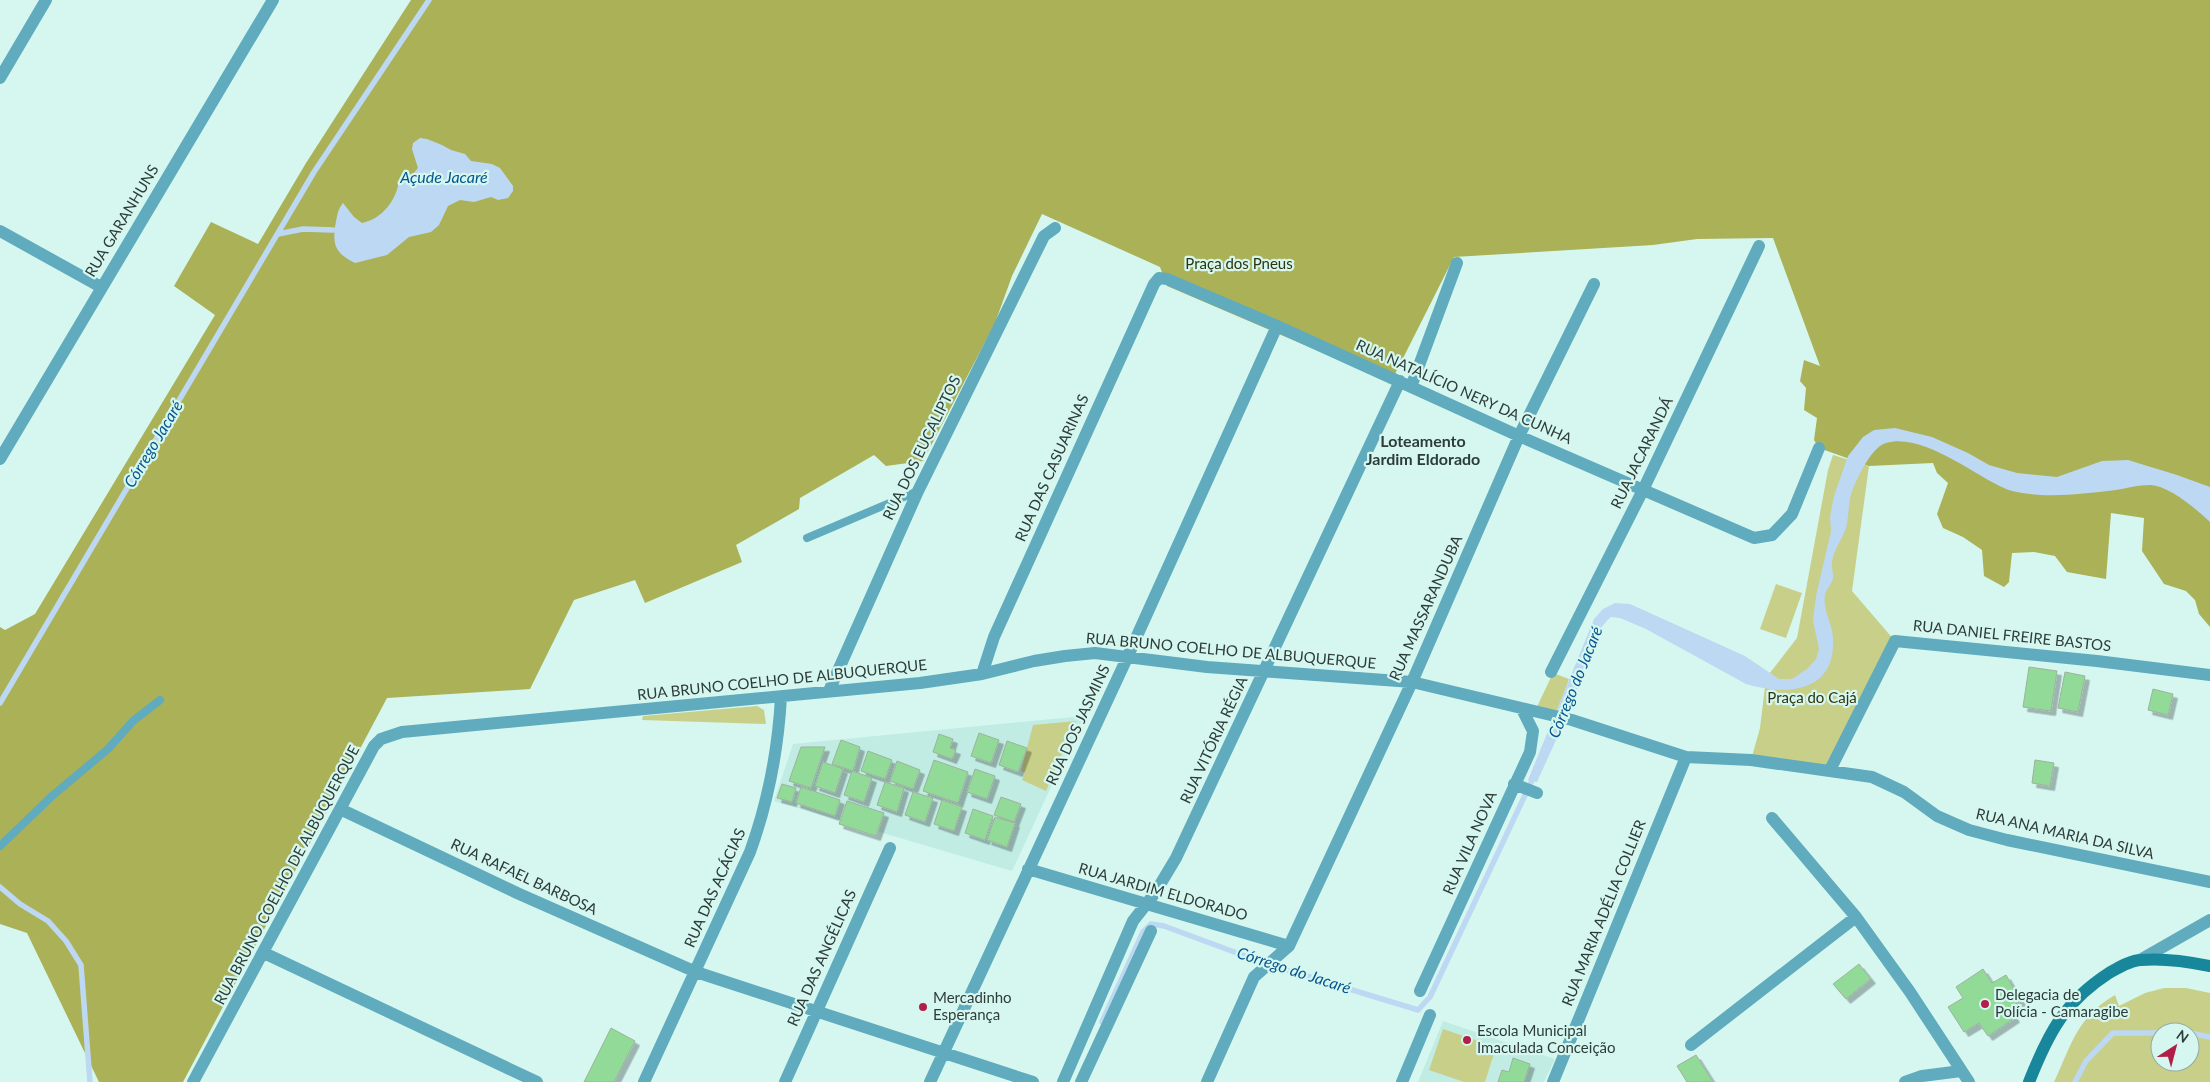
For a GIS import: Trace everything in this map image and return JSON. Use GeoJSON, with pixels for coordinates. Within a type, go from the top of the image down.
{"type":"FeatureCollection","features":[{"type":"Feature","properties":{"kind":"street"},"geometry":{"type":"LineString","coordinates":[[0,78],[46,0]]}},
{"type":"Feature","properties":{"kind":"street","name":"RUA GARANHUNS"},"geometry":{"type":"LineString","coordinates":[[0,459],[273,0]]}},
{"type":"Feature","properties":{"kind":"street","name":"RUA DOS EUCALIPTOS"},"geometry":{"type":"LineString","coordinates":[[829,690],[918,491],[1044,236],[1055,228]]}},
{"type":"Feature","properties":{"kind":"street"},"geometry":{"type":"LineString","coordinates":[[0,231],[101,287]]}},
{"type":"Feature","properties":{"kind":"street","name":"RUA JACARANDÁ"},"geometry":{"type":"LineString","coordinates":[[1551,672],[1643,490],[1759,246]]}},
{"type":"Feature","properties":{"kind":"street","name":"RUA VITÓRIA RÉGIA"},"geometry":{"type":"LineString","coordinates":[[1063,1082],[1133,921],[1145,904],[1156,893],[1176,858],[1265,670],[1406,384],[1457,263]]}},
{"type":"Feature","properties":{"kind":"street","name":"RUA NATALÍCIO NERY DA CUNHA"},"geometry":{"type":"LineString","coordinates":[[1159,278],[1167,279],[1277,326],[1519,436],[1754,538],[1772,535],[1792,514],[1819,448]]}},
{"type":"Feature","properties":{"kind":"street","name":"RUA DAS CASUARINAS"},"geometry":{"type":"LineString","coordinates":[[982,674],[994,637],[1154,284],[1159,278]]}},
{"type":"Feature","properties":{"kind":"street","name":"RUA MASSARANDUBA"},"geometry":{"type":"LineString","coordinates":[[1287,948],[1412,682],[1519,436],[1594,284]]}},
{"type":"Feature","properties":{"kind":"street","name":"RUA DOS JASMINS"},"geometry":{"type":"LineString","coordinates":[[930,1082],[1127,658],[1277,326]]}},
{"type":"Feature","properties":{"kind":"street","name":"RUA DANIEL FREIRE BASTOS"},"geometry":{"type":"LineString","coordinates":[[1830,770],[1894,641],[2210,674]]}},
{"type":"Feature","properties":{"kind":"street","name":"RUA BRUNO COELHO DE ALBUQUERQUE"},"geometry":{"type":"LineString","coordinates":[[192,1082],[264,953],[374,746],[381,739],[391,734],[781,697],[829,690],[920,684],[982,674],[1034,661],[1095,653],[1127,658],[1412,682],[1572,720]]}},
{"type":"Feature","properties":{"kind":"street","name":"RUA DAS ACÁCIAS"},"geometry":{"type":"LineString","coordinates":[[644,1082],[750,852],[762,818],[779,737],[781,697]]}},
{"type":"Feature","properties":{"kind":"street","name":"RUA VILA NOVA"},"geometry":{"type":"LineString","coordinates":[[1420,991],[1516,785],[1533,742],[1533,731],[1527,710]]}},
{"type":"Feature","properties":{"kind":"street","name":"RUA ANA MARIA DA SILVA"},"geometry":{"type":"LineString","coordinates":[[1572,720],[1686,757],[1751,760],[1872,777],[1904,792],[1937,816],[1969,830],[2007,840],[2210,882]]}},
{"type":"Feature","properties":{"kind":"street","name":"RUA MARIA ADÉLIA COLLIER"},"geometry":{"type":"LineString","coordinates":[[1553,1082],[1686,757]]}},
{"type":"Feature","properties":{"kind":"street"},"geometry":{"type":"LineString","coordinates":[[1516,785],[1535,792]]}},
{"type":"Feature","properties":{"kind":"street","name":"RUA RAFAEL BARBOSA"},"geometry":{"type":"LineString","coordinates":[[340,809],[517,893],[696,972],[1033,1082]]}},
{"type":"Feature","properties":{"kind":"street"},"geometry":{"type":"LineString","coordinates":[[1772,818],[1856,917],[1910,992],[1968,1082]]}},
{"type":"Feature","properties":{"kind":"street","name":"RUA DAS ANGÉLICAS"},"geometry":{"type":"LineString","coordinates":[[785,1082],[890,848]]}},
{"type":"Feature","properties":{"kind":"street","name":"RUA JARDIM ELDORADO"},"geometry":{"type":"LineString","coordinates":[[1028,869],[1287,948]]}},
{"type":"Feature","properties":{"kind":"street"},"geometry":{"type":"LineString","coordinates":[[1690,1045],[1856,917]]}},
{"type":"Feature","properties":{"kind":"street"},"geometry":{"type":"LineString","coordinates":[[2029,1082],[2056,1023],[2069,1006],[2093,984],[2117,969],[2140,960],[2210,920]]}},
{"type":"Feature","properties":{"kind":"street"},"geometry":{"type":"LineString","coordinates":[[1081,1082],[1151,931]]}},
{"type":"Feature","properties":{"kind":"street"},"geometry":{"type":"LineString","coordinates":[[1207,1082],[1254,977],[1287,948]]}},
{"type":"Feature","properties":{"kind":"street"},"geometry":{"type":"LineString","coordinates":[[264,953],[538,1082]]}},
{"type":"Feature","properties":{"kind":"street"},"geometry":{"type":"LineString","coordinates":[[2140,960],[2210,966]]}},
{"type":"Feature","properties":{"kind":"street"},"geometry":{"type":"LineString","coordinates":[[1402,1082],[1430,1015]]}},
{"type":"Feature","properties":{"kind":"street"},"geometry":{"type":"LineString","coordinates":[[1905,1082],[1922,1076],[1961,1071]]}},
{"type":"Feature","properties":{"kind":"lane"},"geometry":{"type":"LineString","coordinates":[[807,538],[918,491]]}},
{"type":"Feature","properties":{"kind":"lane"},"geometry":{"type":"LineString","coordinates":[[0,846],[52,796],[108,749],[133,722],[160,700]]}},
{"type":"Feature","properties":{"kind":"shaded area"},"geometry":{"type":"Polygon","coordinates":[[[1084,716],[1012,871],[774,801],[793,744],[1084,716]]]}},
{"type":"Feature","properties":{"kind":"shaded area","name":"Escola Municipal Imaculada Conceição"},"geometry":{"type":"Polygon","coordinates":[[[1443,1021],[1555,1059],[1544,1082],[1418,1082],[1443,1021]]]}},
{"type":"Feature","properties":{"kind":"green space","name":"Praça dos Pneus"},"geometry":{"type":"Polygon","coordinates":[[[411,0],[2210,0],[2210,627],[2199,614],[2195,600],[2186,591],[2164,584],[2142,551],[2144,518],[2111,513],[2106,579],[2067,572],[2055,556],[2034,552],[2012,553],[2009,582],[2004,587],[1984,576],[1982,550],[1963,537],[1943,528],[1937,514],[1948,483],[1937,473],[1933,463],[1869,466],[1819,448],[1814,440],[1817,418],[1804,410],[1806,388],[1800,381],[1804,360],[1820,366],[1773,238],[1697,239],[1653,245],[1454,257],[1391,382],[1167,286],[1160,267],[1042,214],[1012,276],[995,323],[923,461],[886,466],[874,455],[800,498],[799,509],[736,545],[742,562],[645,603],[635,580],[574,600],[530,689],[387,698],[183,1082],[99,1082],[27,933],[0,924],[0,627],[5,630],[35,614],[215,315],[174,286],[211,222],[258,244],[306,163],[411,0]]]}},
{"type":"Feature","properties":{"kind":"green space","name":"Praça do Cajá"},"geometry":{"type":"Polygon","coordinates":[[[1833,455],[1869,466],[1852,591],[1895,641],[1830,770],[1751,760],[1760,728],[1766,678],[1797,638],[1828,470],[1833,455]]]}},
{"type":"Feature","properties":{"kind":"green space"},"geometry":{"type":"Polygon","coordinates":[[[1776,584],[1802,593],[1786,638],[1760,629],[1776,584]]]}},
{"type":"Feature","properties":{"kind":"green space"},"geometry":{"type":"Polygon","coordinates":[[[1553,673],[1569,679],[1556,716],[1535,711],[1553,673]]]}},
{"type":"Feature","properties":{"kind":"green space"},"geometry":{"type":"Polygon","coordinates":[[[757,706],[764,710],[766,724],[642,720],[643,716],[757,706]]]}},
{"type":"Feature","properties":{"kind":"green space"},"geometry":{"type":"Polygon","coordinates":[[[1076,721],[1046,791],[1022,780],[1025,773],[1021,771],[1033,725],[1076,721]]]}},
{"type":"Feature","properties":{"kind":"green space"},"geometry":{"type":"Polygon","coordinates":[[[2164,988],[2186,988],[2210,993],[2210,1082],[2054,1082],[2071,1044],[2083,1023],[2102,1004],[2115,995],[2119,1006],[2145,993],[2164,988]]]}},
{"type":"Feature","properties":{"kind":"green space"},"geometry":{"type":"Polygon","coordinates":[[[1443,1029],[1496,1047],[1485,1082],[1464,1082],[1429,1070],[1443,1029]]]}},
{"type":"Feature","properties":{"kind":"water","name":"Açude Jacaré"},"geometry":{"type":"Polygon","coordinates":[[[420,138],[465,154],[471,161],[492,164],[500,168],[513,186],[513,191],[508,198],[498,200],[491,197],[474,202],[460,200],[448,206],[439,225],[431,232],[409,237],[387,255],[355,263],[343,255],[336,247],[334,235],[340,207],[343,203],[354,217],[362,223],[382,213],[392,201],[399,180],[413,174],[418,168],[412,149],[413,143],[420,138]]]}},
{"type":"Feature","properties":{"kind":"water","name":"Córrego do Jacaré"},"geometry":{"type":"Polygon","coordinates":[[[1895,428],[1932,437],[1968,453],[1989,465],[2017,473],[2057,477],[2102,461],[2128,460],[2210,487],[2210,522],[2182,499],[2158,486],[2150,485],[2069,495],[2022,493],[1991,482],[1946,456],[1915,443],[1900,441],[1886,443],[1880,446],[1870,457],[1860,473],[1851,494],[1846,528],[1834,554],[1832,565],[1833,578],[1824,601],[1833,633],[1832,657],[1826,670],[1817,680],[1805,686],[1776,690],[1746,684],[1646,629],[1620,618],[1611,617],[1604,624],[1592,644],[1573,701],[1537,782],[1528,780],[1594,619],[1603,609],[1615,603],[1630,604],[1745,656],[1779,679],[1792,679],[1807,669],[1816,659],[1819,649],[1813,621],[1816,596],[1831,531],[1830,517],[1834,496],[1848,456],[1863,437],[1874,430],[1895,428]]]}},
{"type":"Feature","properties":{"kind":"building"},"geometry":{"type":"Polygon","coordinates":[[[2029,667],[2057,671],[2051,711],[2023,707],[2029,667]]]}},
{"type":"Feature","properties":{"kind":"building"},"geometry":{"type":"Polygon","coordinates":[[[2065,672],[2085,676],[2078,712],[2058,708],[2065,672]]]}},
{"type":"Feature","properties":{"kind":"building"},"geometry":{"type":"Polygon","coordinates":[[[2153,689],[2173,694],[2168,715],[2148,710],[2153,689]]]}},
{"type":"Feature","properties":{"kind":"building"},"geometry":{"type":"Polygon","coordinates":[[[979,733],[999,740],[991,763],[971,756],[979,733]]]}},
{"type":"Feature","properties":{"kind":"building"},"geometry":{"type":"Polygon","coordinates":[[[939,734],[953,739],[950,748],[956,750],[952,759],[933,752],[939,734]]]}},
{"type":"Feature","properties":{"kind":"building"},"geometry":{"type":"Polygon","coordinates":[[[841,740],[860,747],[853,771],[832,764],[841,740]]]}},
{"type":"Feature","properties":{"kind":"building"},"geometry":{"type":"Polygon","coordinates":[[[1007,741],[1027,748],[1018,772],[999,765],[1007,741]]]}},
{"type":"Feature","properties":{"kind":"building"},"geometry":{"type":"Polygon","coordinates":[[[801,747],[825,747],[811,788],[789,781],[801,747]]]}},
{"type":"Feature","properties":{"kind":"building"},"geometry":{"type":"Polygon","coordinates":[[[868,751],[892,760],[885,779],[861,771],[868,751]]]}},
{"type":"Feature","properties":{"kind":"building"},"geometry":{"type":"Polygon","coordinates":[[[934,760],[968,772],[958,803],[923,791],[934,760]]]}},
{"type":"Feature","properties":{"kind":"building"},"geometry":{"type":"Polygon","coordinates":[[[2035,760],[2054,763],[2050,786],[2032,783],[2035,760]]]}},
{"type":"Feature","properties":{"kind":"building"},"geometry":{"type":"Polygon","coordinates":[[[897,761],[920,770],[913,789],[890,781],[897,761]]]}},
{"type":"Feature","properties":{"kind":"building"},"geometry":{"type":"Polygon","coordinates":[[[823,762],[843,769],[835,793],[815,786],[823,762]]]}},
{"type":"Feature","properties":{"kind":"building"},"geometry":{"type":"Polygon","coordinates":[[[975,769],[995,776],[987,799],[967,792],[975,769]]]}},
{"type":"Feature","properties":{"kind":"building"},"geometry":{"type":"Polygon","coordinates":[[[852,771],[872,778],[864,802],[844,795],[852,771]]]}},
{"type":"Feature","properties":{"kind":"building"},"geometry":{"type":"Polygon","coordinates":[[[885,782],[904,788],[897,812],[877,805],[885,782]]]}},
{"type":"Feature","properties":{"kind":"building"},"geometry":{"type":"Polygon","coordinates":[[[782,784],[796,788],[792,802],[777,798],[782,784]]]}},
{"type":"Feature","properties":{"kind":"building"},"geometry":{"type":"Polygon","coordinates":[[[801,787],[840,800],[835,816],[796,803],[801,787]]]}},
{"type":"Feature","properties":{"kind":"building"},"geometry":{"type":"Polygon","coordinates":[[[913,792],[933,798],[925,822],[905,815],[913,792]]]}},
{"type":"Feature","properties":{"kind":"building"},"geometry":{"type":"Polygon","coordinates":[[[1001,797],[1021,804],[1014,822],[994,815],[1001,797]]]}},
{"type":"Feature","properties":{"kind":"building"},"geometry":{"type":"Polygon","coordinates":[[[942,800],[962,807],[954,831],[934,824],[942,800]]]}},
{"type":"Feature","properties":{"kind":"building"},"geometry":{"type":"Polygon","coordinates":[[[847,801],[884,813],[876,836],[839,824],[847,801]]]}},
{"type":"Feature","properties":{"kind":"building"},"geometry":{"type":"Polygon","coordinates":[[[973,809],[993,816],[985,840],[965,833],[973,809]]]}},
{"type":"Feature","properties":{"kind":"building"},"geometry":{"type":"Polygon","coordinates":[[[995,817],[1015,823],[1007,847],[987,840],[995,817]]]}},
{"type":"Feature","properties":{"kind":"building"},"geometry":{"type":"Polygon","coordinates":[[[1859,964],[1871,979],[1846,999],[1833,984],[1859,964]]]}},
{"type":"Feature","properties":{"kind":"building","name":"Delegacia de Polícia - Camaragibe"},"geometry":{"type":"Polygon","coordinates":[[[1983,969],[1992,983],[2006,975],[2021,1001],[2009,1008],[2015,1018],[1988,1036],[1979,1023],[1964,1032],[1948,1007],[1963,998],[1956,987],[1983,969]]]}},
{"type":"Feature","properties":{"kind":"building"},"geometry":{"type":"Polygon","coordinates":[[[611,1028],[635,1041],[614,1082],[584,1082],[611,1028]]]}},
{"type":"Feature","properties":{"kind":"building"},"geometry":{"type":"Polygon","coordinates":[[[1696,1055],[1713,1082],[1687,1082],[1677,1066],[1696,1055]]]}},
{"type":"Feature","properties":{"kind":"building"},"geometry":{"type":"Polygon","coordinates":[[[1513,1058],[1530,1064],[1524,1082],[1498,1082],[1502,1070],[1509,1072],[1513,1058]]]}},
{"type":"Feature","properties":{"kind":"waterway","name":"Córrego Jacaré"},"geometry":{"type":"LineString","coordinates":[[0,703],[314,172],[429,0]]}},
{"type":"Feature","properties":{"kind":"waterway","name":"Córrego Jacaré"},"geometry":{"type":"LineString","coordinates":[[278,234],[303,229],[333,230]]}},
{"type":"Feature","properties":{"kind":"waterway","name":"Córrego do Jacaré"},"geometry":{"type":"LineString","coordinates":[[1102,1022],[1143,932],[1151,924],[1164,926],[1264,963],[1418,1010],[1430,997],[1535,774]]}},
{"type":"Feature","properties":{"kind":"waterway","name":"Córrego do Jacaré"},"geometry":{"type":"LineString","coordinates":[[0,887],[20,904],[48,921],[66,941],[81,965],[90,1082]]}},
{"type":"Feature","properties":{"kind":"waterway"},"geometry":{"type":"LineString","coordinates":[[2075,1082],[2086,1061],[2113,1033],[2150,1033]]}},
{"type":"Feature","properties":{"kind":"waterway"},"geometry":{"type":"LineString","coordinates":[[2200,1035],[2210,1037]]}},
{"type":"Feature","properties":{"kind":"place","name":"Delegacia de Polícia - Camaragibe"},"geometry":{"type":"Point","coordinates":[1985,1004]}},
{"type":"Feature","properties":{"kind":"place","name":"Mercadinho Esperança"},"geometry":{"type":"Point","coordinates":[923,1007]}},
{"type":"Feature","properties":{"kind":"place","name":"Escola Municipal Imaculada Conceição"},"geometry":{"type":"Point","coordinates":[1467,1040]}},
{"type":"Feature","properties":{"kind":"district","name":"Loteamento Jardim Eldorado"},"geometry":{"type":"Point","coordinates":[1423,450]}}]}
